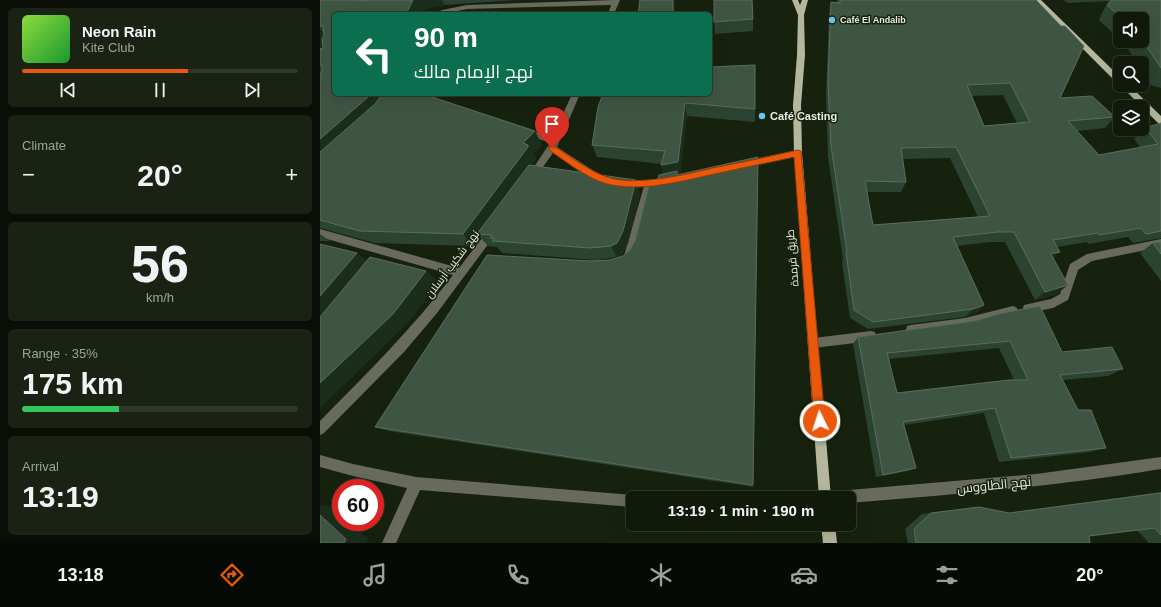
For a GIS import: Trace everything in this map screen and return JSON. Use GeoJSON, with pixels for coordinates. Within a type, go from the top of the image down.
{"type":"FeatureCollection","features":[{"type":"Feature","properties":{"kind":"main road","name":"طريق قرمدة"},"geometry":{"type":"LineString","coordinates":[[796,0],[801,15]]}},
{"type":"Feature","properties":{"kind":"main road","name":"طريق قرمدة"},"geometry":{"type":"LineString","coordinates":[[805,0],[801,15],[801,55],[797,105],[798,153],[825,491]]}},
{"type":"Feature","properties":{"kind":"main road"},"geometry":{"type":"LineString","coordinates":[[1037,0],[1113,74]]}},
{"type":"Feature","properties":{"kind":"main road"},"geometry":{"type":"LineString","coordinates":[[1131,92],[1161,121]]}},
{"type":"Feature","properties":{"kind":"main road"},"geometry":{"type":"LineString","coordinates":[[829,531],[830,543]]}},
{"type":"Feature","properties":{"kind":"street"},"geometry":{"type":"LineString","coordinates":[[442,12],[467,7],[561,2],[616,1],[612,12]]}},
{"type":"Feature","properties":{"kind":"street"},"geometry":{"type":"LineString","coordinates":[[524,187],[553,145],[575,96]]}},
{"type":"Feature","properties":{"kind":"street"},"geometry":{"type":"LineString","coordinates":[[520,130],[553,145],[594,175],[608,181],[624,183],[649,183],[679,178]]}},
{"type":"Feature","properties":{"kind":"street"},"geometry":{"type":"LineString","coordinates":[[738,166],[798,153]]}},
{"type":"Feature","properties":{"kind":"street"},"geometry":{"type":"LineString","coordinates":[[619,262],[628,256],[633,245],[649,183]]}},
{"type":"Feature","properties":{"kind":"street","name":"نهج شكيب أرسلان"},"geometry":{"type":"LineString","coordinates":[[320,429],[400,348],[461,273],[477,257],[497,225]]}},
{"type":"Feature","properties":{"kind":"street"},"geometry":{"type":"LineString","coordinates":[[320,233],[461,273]]}},
{"type":"Feature","properties":{"kind":"street"},"geometry":{"type":"LineString","coordinates":[[901,332],[965,323],[992,315],[1053,303],[1064,297],[1074,267],[1090,257],[1161,243]]}},
{"type":"Feature","properties":{"kind":"street"},"geometry":{"type":"LineString","coordinates":[[380,264],[390,252]]}},
{"type":"Feature","properties":{"kind":"street"},"geometry":{"type":"LineString","coordinates":[[814,343],[880,335]]}},
{"type":"Feature","properties":{"kind":"street"},"geometry":{"type":"LineString","coordinates":[[320,461],[353,470],[416,483],[626,500]]}},
{"type":"Feature","properties":{"kind":"street","name":"نهج الطاووس"},"geometry":{"type":"LineString","coordinates":[[856,496],[952,489],[1047,479],[1120,470],[1161,463]]}},
{"type":"Feature","properties":{"kind":"street"},"geometry":{"type":"LineString","coordinates":[[389,543],[416,483]]}},
{"type":"Feature","properties":{"kind":"building"},"geometry":{"type":"Polygon","coordinates":[[[320,0],[413,0],[407,12],[332,12],[332,96],[368,96],[320,139],[320,73],[322,73],[322,65],[320,65],[320,48],[323,48],[322,39],[324,35],[323,26],[320,26],[320,0]]]}},
{"type":"Feature","properties":{"kind":"building"},"geometry":{"type":"Polygon","coordinates":[[[640,0],[673,0],[673,12],[638,12],[640,0]]]}},
{"type":"Feature","properties":{"kind":"building"},"geometry":{"type":"Polygon","coordinates":[[[714,0],[752,0],[753,19],[714,22],[714,0]]]}},
{"type":"Feature","properties":{"kind":"building"},"geometry":{"type":"Polygon","coordinates":[[[840,0],[1036,0],[1061,26],[1065,26],[1084,46],[1060,98],[1092,96],[1113,115],[1113,117],[1068,121],[1099,155],[1158,144],[1149,133],[1149,127],[1161,123],[1161,231],[1146,234],[1141,228],[1099,235],[1098,233],[1053,240],[1060,252],[1051,254],[1068,285],[1045,292],[1014,232],[998,232],[953,237],[984,305],[973,309],[873,322],[854,310],[831,146],[828,83],[831,2],[840,3],[840,0]],[[1010,83],[967,85],[984,126],[1030,122],[1010,83]],[[956,147],[901,148],[906,182],[865,181],[873,225],[990,216],[956,147]]]}},
{"type":"Feature","properties":{"kind":"building"},"geometry":{"type":"Polygon","coordinates":[[[1111,0],[1161,0],[1161,68],[1147,48],[1149,48],[1149,12],[1115,12],[1108,6],[1111,0]]]}},
{"type":"Feature","properties":{"kind":"building"},"geometry":{"type":"Polygon","coordinates":[[[755,65],[755,109],[685,103],[678,162],[661,165],[665,151],[592,145],[598,107],[602,96],[712,96],[712,67],[755,65]]]}},
{"type":"Feature","properties":{"kind":"building"},"geometry":{"type":"Polygon","coordinates":[[[381,96],[429,96],[535,131],[523,143],[528,145],[528,147],[463,234],[360,231],[320,220],[320,152],[375,104],[381,96]]]}},
{"type":"Feature","properties":{"kind":"building"},"geometry":{"type":"Polygon","coordinates":[[[758,157],[753,485],[375,427],[487,255],[591,261],[610,260],[623,256],[630,250],[635,241],[649,185],[656,186],[659,175],[677,171],[677,175],[758,157]]]}},
{"type":"Feature","properties":{"kind":"building"},"geometry":{"type":"Polygon","coordinates":[[[529,165],[636,180],[623,231],[617,243],[611,246],[590,248],[492,241],[494,238],[490,238],[492,235],[477,234],[529,165]]]}},
{"type":"Feature","properties":{"kind":"building"},"geometry":{"type":"Polygon","coordinates":[[[1161,242],[1161,254],[1153,243],[1161,242]]]}},
{"type":"Feature","properties":{"kind":"building"},"geometry":{"type":"Polygon","coordinates":[[[320,244],[357,253],[320,296],[320,244]]]}},
{"type":"Feature","properties":{"kind":"building"},"geometry":{"type":"Polygon","coordinates":[[[370,257],[426,271],[393,314],[320,383],[320,317],[370,257]]]}},
{"type":"Feature","properties":{"kind":"building"},"geometry":{"type":"Polygon","coordinates":[[[1040,306],[1062,352],[1112,347],[1123,369],[1060,375],[1078,410],[1091,410],[1106,448],[1011,458],[995,408],[903,422],[916,468],[883,475],[858,337],[974,321],[1002,313],[1040,306]],[[1010,341],[887,353],[897,393],[1009,380],[1028,380],[1010,341]]]}},
{"type":"Feature","properties":{"kind":"building"},"geometry":{"type":"Polygon","coordinates":[[[1161,493],[1161,535],[1155,528],[1089,536],[1090,543],[916,543],[914,529],[931,513],[979,507],[1009,513],[1161,493]]]}},
{"type":"Feature","properties":{"kind":"building"},"geometry":{"type":"Polygon","coordinates":[[[320,515],[332,526],[332,531],[337,531],[346,539],[344,543],[320,543],[320,515]]]}},
{"type":"Feature","properties":{"kind":"place","name":"Café El Andalib"},"geometry":{"type":"Point","coordinates":[832,20]}},
{"type":"Feature","properties":{"kind":"place","name":"Café Casting"},"geometry":{"type":"Point","coordinates":[762,116]}},
{"type":"Feature","properties":{"kind":"route"},"geometry":{"type":"LineString","coordinates":[[552,148],[594,175],[608,181],[624,183],[649,183],[679,178],[798,153],[820,421]]}}]}
